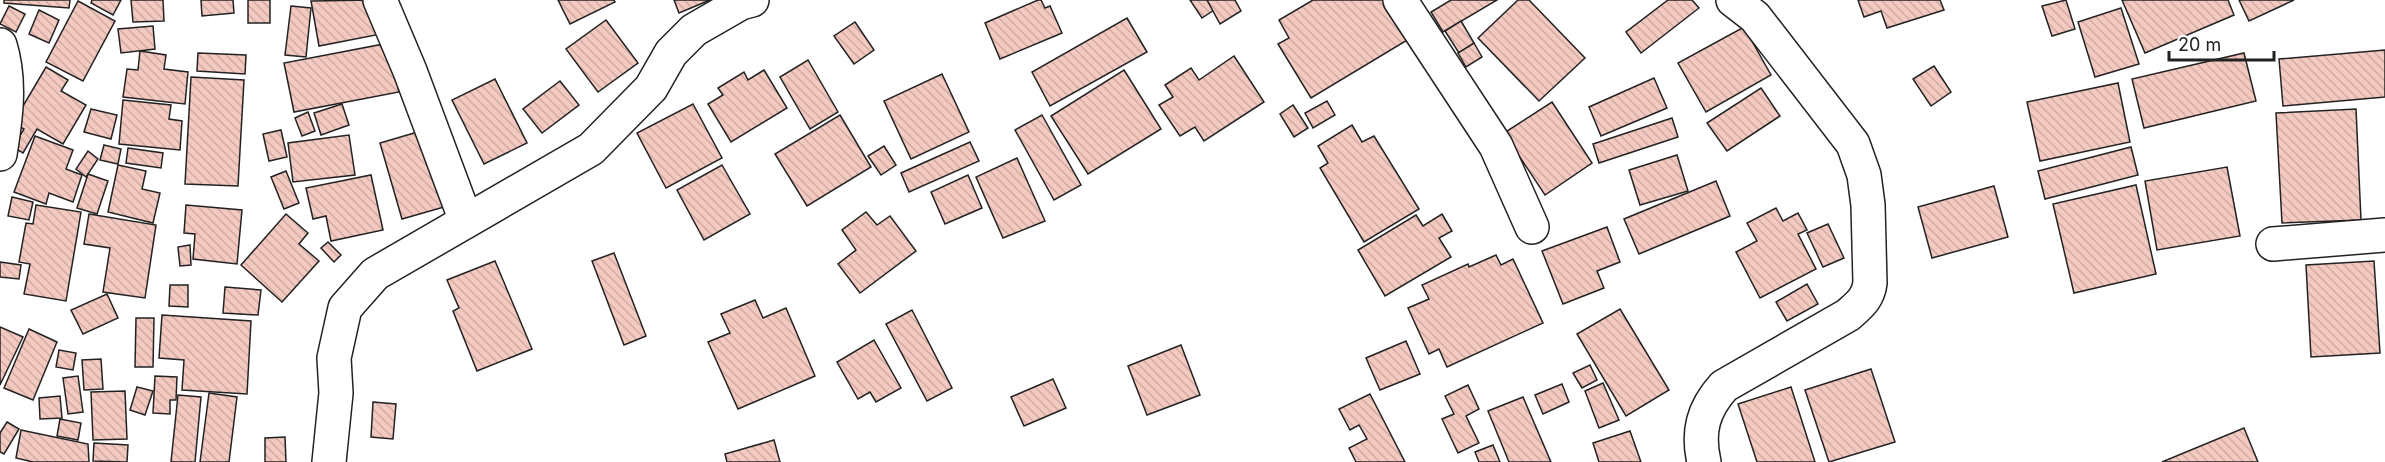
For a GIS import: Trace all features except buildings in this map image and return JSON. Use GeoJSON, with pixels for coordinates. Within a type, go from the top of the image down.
{"type":"FeatureCollection","features":[{"type":"Feature","properties":{"kind":"street"},"geometry":{"type":"LineString","coordinates":[[380,0],[410,71],[466,222]]}},
{"type":"Feature","properties":{"kind":"street"},"geometry":{"type":"LineString","coordinates":[[329,462],[336,393],[334,358],[345,308],[375,274],[591,149],[651,88],[671,53],[694,30],[741,3],[752,0]]}},
{"type":"Feature","properties":{"kind":"street"},"geometry":{"type":"LineString","coordinates":[[1400,0],[1496,146],[1532,227]]}},
{"type":"Feature","properties":{"kind":"street"},"geometry":{"type":"LineString","coordinates":[[1704,462],[1700,445],[1704,417],[1711,400],[1724,386],[1848,315],[1864,302],[1870,283],[1868,205],[1864,175],[1852,144],[1755,17],[1733,0]]}},
{"type":"Feature","properties":{"kind":"street"},"geometry":{"type":"LineString","coordinates":[[0,45],[6,64],[7,116],[0,154]]}},
{"type":"Feature","properties":{"kind":"street"},"geometry":{"type":"LineString","coordinates":[[2273,244],[2385,235]]}}]}
